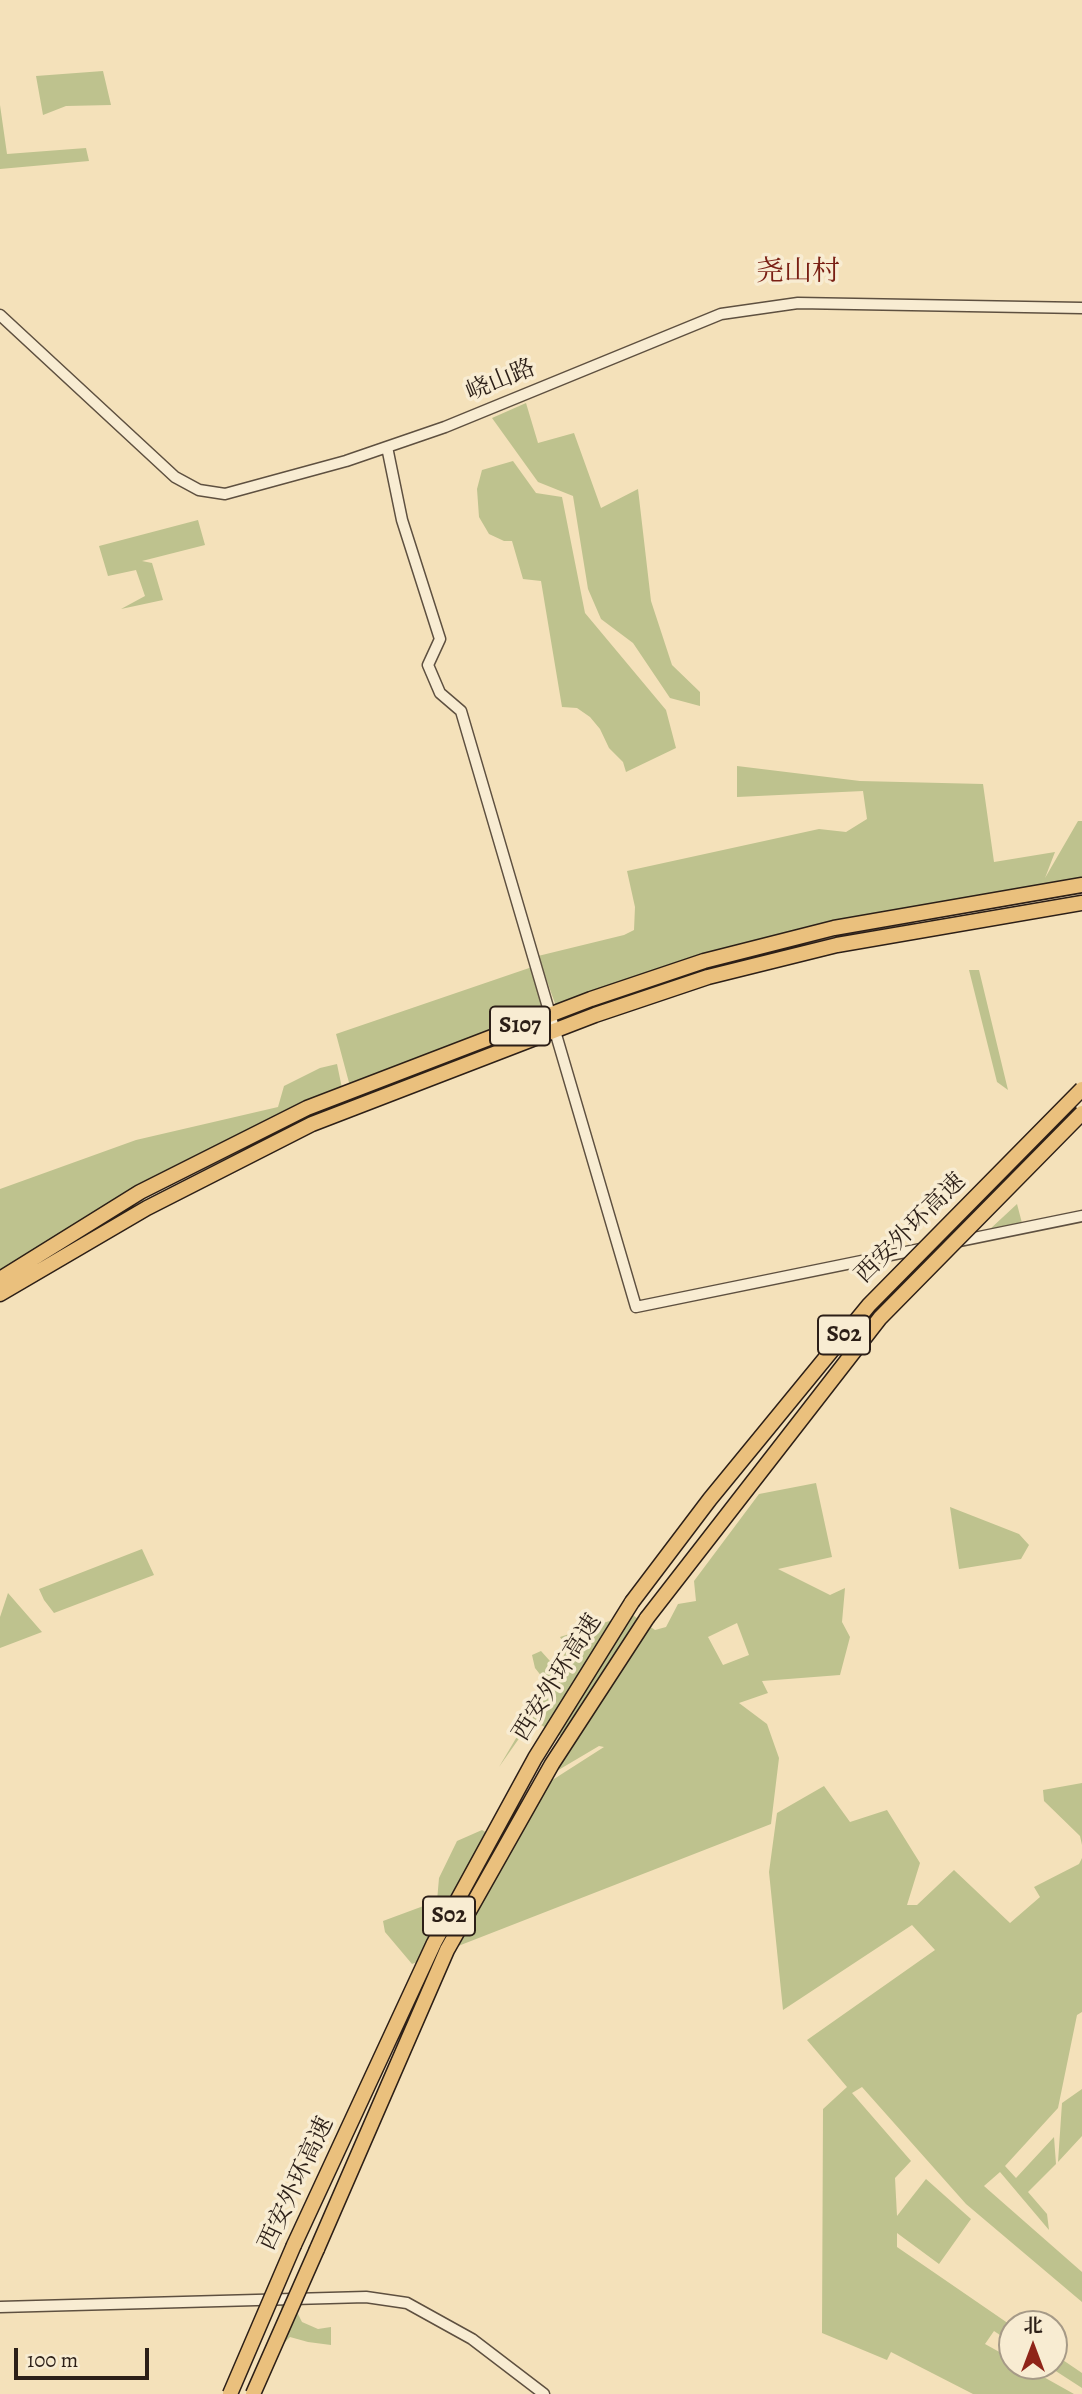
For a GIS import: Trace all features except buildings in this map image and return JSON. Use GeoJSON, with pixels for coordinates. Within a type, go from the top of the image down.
{"type":"FeatureCollection","features":[{"type":"Feature","properties":{"kind":"highway","name":"S107"},"geometry":{"type":"LineString","coordinates":[[0,1279],[140,1192],[307,1108],[548,1015],[704,961],[821,931],[1082,885]]}},
{"type":"Feature","properties":{"kind":"highway","name":"S107"},"geometry":{"type":"LineString","coordinates":[[0,1294],[147,1208],[312,1124],[555,1030],[708,978],[837,945],[1082,903]]}},
{"type":"Feature","properties":{"kind":"highway","name":"西安外环高速"},"geometry":{"type":"LineString","coordinates":[[230,2394],[293,2245],[434,1943],[535,1758],[632,1602],[710,1499],[869,1305],[1082,1089]]}},
{"type":"Feature","properties":{"kind":"highway","name":"西安外环高速"},"geometry":{"type":"LineString","coordinates":[[253,2394],[447,1950],[552,1765],[647,1618],[880,1318],[1082,1113]]}},
{"type":"Feature","properties":{"kind":"street","name":"峣山路"},"geometry":{"type":"LineString","coordinates":[[0,315],[175,477],[199,490],[225,494],[346,461],[445,427],[721,314],[797,303],[1082,308]]}},
{"type":"Feature","properties":{"kind":"street"},"geometry":{"type":"LineString","coordinates":[[387,447],[402,520],[440,639],[428,665],[440,693],[461,712],[636,1307],[1082,1216]]}},
{"type":"Feature","properties":{"kind":"street"},"geometry":{"type":"LineString","coordinates":[[0,2306],[366,2297],[407,2303],[472,2339],[544,2394]]}},
{"type":"Feature","properties":{"kind":"green space"},"geometry":{"type":"Polygon","coordinates":[[[103,71],[111,105],[66,106],[43,115],[36,76],[103,71]]]}},
{"type":"Feature","properties":{"kind":"green space"},"geometry":{"type":"Polygon","coordinates":[[[0,105],[7,154],[86,148],[89,161],[0,169],[0,105]]]}},
{"type":"Feature","properties":{"kind":"green space"},"geometry":{"type":"Polygon","coordinates":[[[526,403],[538,443],[574,433],[601,508],[638,489],[651,601],[672,665],[700,692],[700,706],[670,698],[633,643],[601,619],[588,589],[573,496],[538,482],[492,418],[526,403]]]}},
{"type":"Feature","properties":{"kind":"green space"},"geometry":{"type":"Polygon","coordinates":[[[513,461],[536,493],[562,497],[585,613],[666,710],[676,748],[626,772],[623,762],[609,748],[600,729],[590,717],[577,708],[562,707],[541,581],[523,579],[512,541],[504,541],[489,534],[479,517],[477,489],[482,470],[513,461]]]}},
{"type":"Feature","properties":{"kind":"green space"},"geometry":{"type":"Polygon","coordinates":[[[198,520],[205,545],[142,561],[152,563],[163,600],[121,609],[145,596],[136,570],[108,576],[99,546],[198,520]]]}},
{"type":"Feature","properties":{"kind":"green space"},"geometry":{"type":"Polygon","coordinates":[[[737,766],[860,781],[983,784],[994,862],[1055,852],[1045,878],[1078,821],[1082,821],[1082,889],[836,930],[557,1009],[538,956],[624,935],[634,930],[635,907],[627,871],[819,829],[846,832],[867,819],[863,791],[737,797],[737,766]]]}},
{"type":"Feature","properties":{"kind":"green space"},"geometry":{"type":"Polygon","coordinates":[[[535,966],[548,1013],[351,1090],[336,1034],[535,966]]]}},
{"type":"Feature","properties":{"kind":"green space"},"geometry":{"type":"Polygon","coordinates":[[[969,970],[979,970],[1008,1090],[997,1082],[969,970]]]}},
{"type":"Feature","properties":{"kind":"green space"},"geometry":{"type":"Polygon","coordinates":[[[337,1064],[343,1093],[0,1273],[0,1189],[136,1140],[278,1107],[284,1086],[320,1068],[337,1064]]]}},
{"type":"Feature","properties":{"kind":"green space"},"geometry":{"type":"Polygon","coordinates":[[[1017,1204],[1022,1223],[989,1230],[1017,1204]]]}},
{"type":"Feature","properties":{"kind":"green space"},"geometry":{"type":"Polygon","coordinates":[[[816,1483],[832,1557],[778,1569],[830,1595],[845,1588],[842,1622],[850,1637],[840,1675],[762,1681],[768,1693],[739,1703],[767,1724],[779,1758],[771,1824],[412,1964],[385,1932],[383,1921],[437,1901],[439,1878],[457,1841],[482,1830],[510,1846],[543,1786],[604,1747],[599,1746],[550,1775],[568,1740],[532,1720],[499,1767],[528,1718],[535,1700],[550,1687],[535,1668],[532,1655],[541,1651],[558,1670],[567,1648],[560,1637],[631,1614],[655,1630],[666,1627],[678,1604],[696,1601],[694,1581],[759,1494],[816,1483]],[[737,1623],[708,1637],[723,1665],[749,1655],[737,1623]]]}},
{"type":"Feature","properties":{"kind":"green space"},"geometry":{"type":"Polygon","coordinates":[[[950,1507],[1019,1534],[1029,1545],[1021,1559],[959,1569],[950,1507]]]}},
{"type":"Feature","properties":{"kind":"green space"},"geometry":{"type":"Polygon","coordinates":[[[142,1549],[154,1575],[54,1613],[39,1589],[142,1549]]]}},
{"type":"Feature","properties":{"kind":"green space"},"geometry":{"type":"Polygon","coordinates":[[[8,1593],[42,1632],[0,1648],[0,1617],[8,1593]]]}},
{"type":"Feature","properties":{"kind":"green space"},"geometry":{"type":"Polygon","coordinates":[[[1082,1783],[1082,1845],[1080,1836],[1044,1801],[1043,1790],[1082,1783]]]}},
{"type":"Feature","properties":{"kind":"green space"},"geometry":{"type":"Polygon","coordinates":[[[824,1786],[850,1822],[887,1810],[920,1863],[907,1905],[917,1905],[954,1870],[1010,1923],[1040,1897],[1034,1887],[1079,1864],[1082,1858],[1082,2012],[1077,2015],[1058,2108],[1005,2166],[1016,2178],[1054,2137],[1056,2164],[1028,2192],[1047,2214],[1049,2230],[1000,2172],[984,2186],[1082,2272],[1082,2302],[966,2204],[862,2087],[852,2093],[911,2161],[895,2178],[897,2216],[926,2179],[971,2219],[939,2264],[897,2233],[897,2247],[998,2316],[998,2334],[994,2331],[985,2344],[998,2351],[998,2380],[1049,2380],[1074,2394],[973,2394],[891,2352],[887,2360],[822,2333],[823,2109],[847,2087],[807,2040],[935,1950],[912,1925],[783,2010],[769,1872],[777,1813],[824,1786]]]}},
{"type":"Feature","properties":{"kind":"green space"},"geometry":{"type":"Polygon","coordinates":[[[1082,2089],[1082,2136],[1058,2162],[1062,2103],[1082,2089]]]}},
{"type":"Feature","properties":{"kind":"green space"},"geometry":{"type":"Polygon","coordinates":[[[281,2298],[301,2300],[297,2312],[302,2322],[318,2329],[331,2327],[331,2345],[290,2337],[282,2345],[281,2298]]]}},
{"type":"Feature","properties":{"kind":"green space"},"geometry":{"type":"Polygon","coordinates":[[[1068,2364],[1082,2373],[1082,2388],[1068,2379],[1068,2364]]]}},
{"type":"Feature","properties":{"kind":"district","name":"尧山村"},"geometry":{"type":"Point","coordinates":[798,273]}}]}
